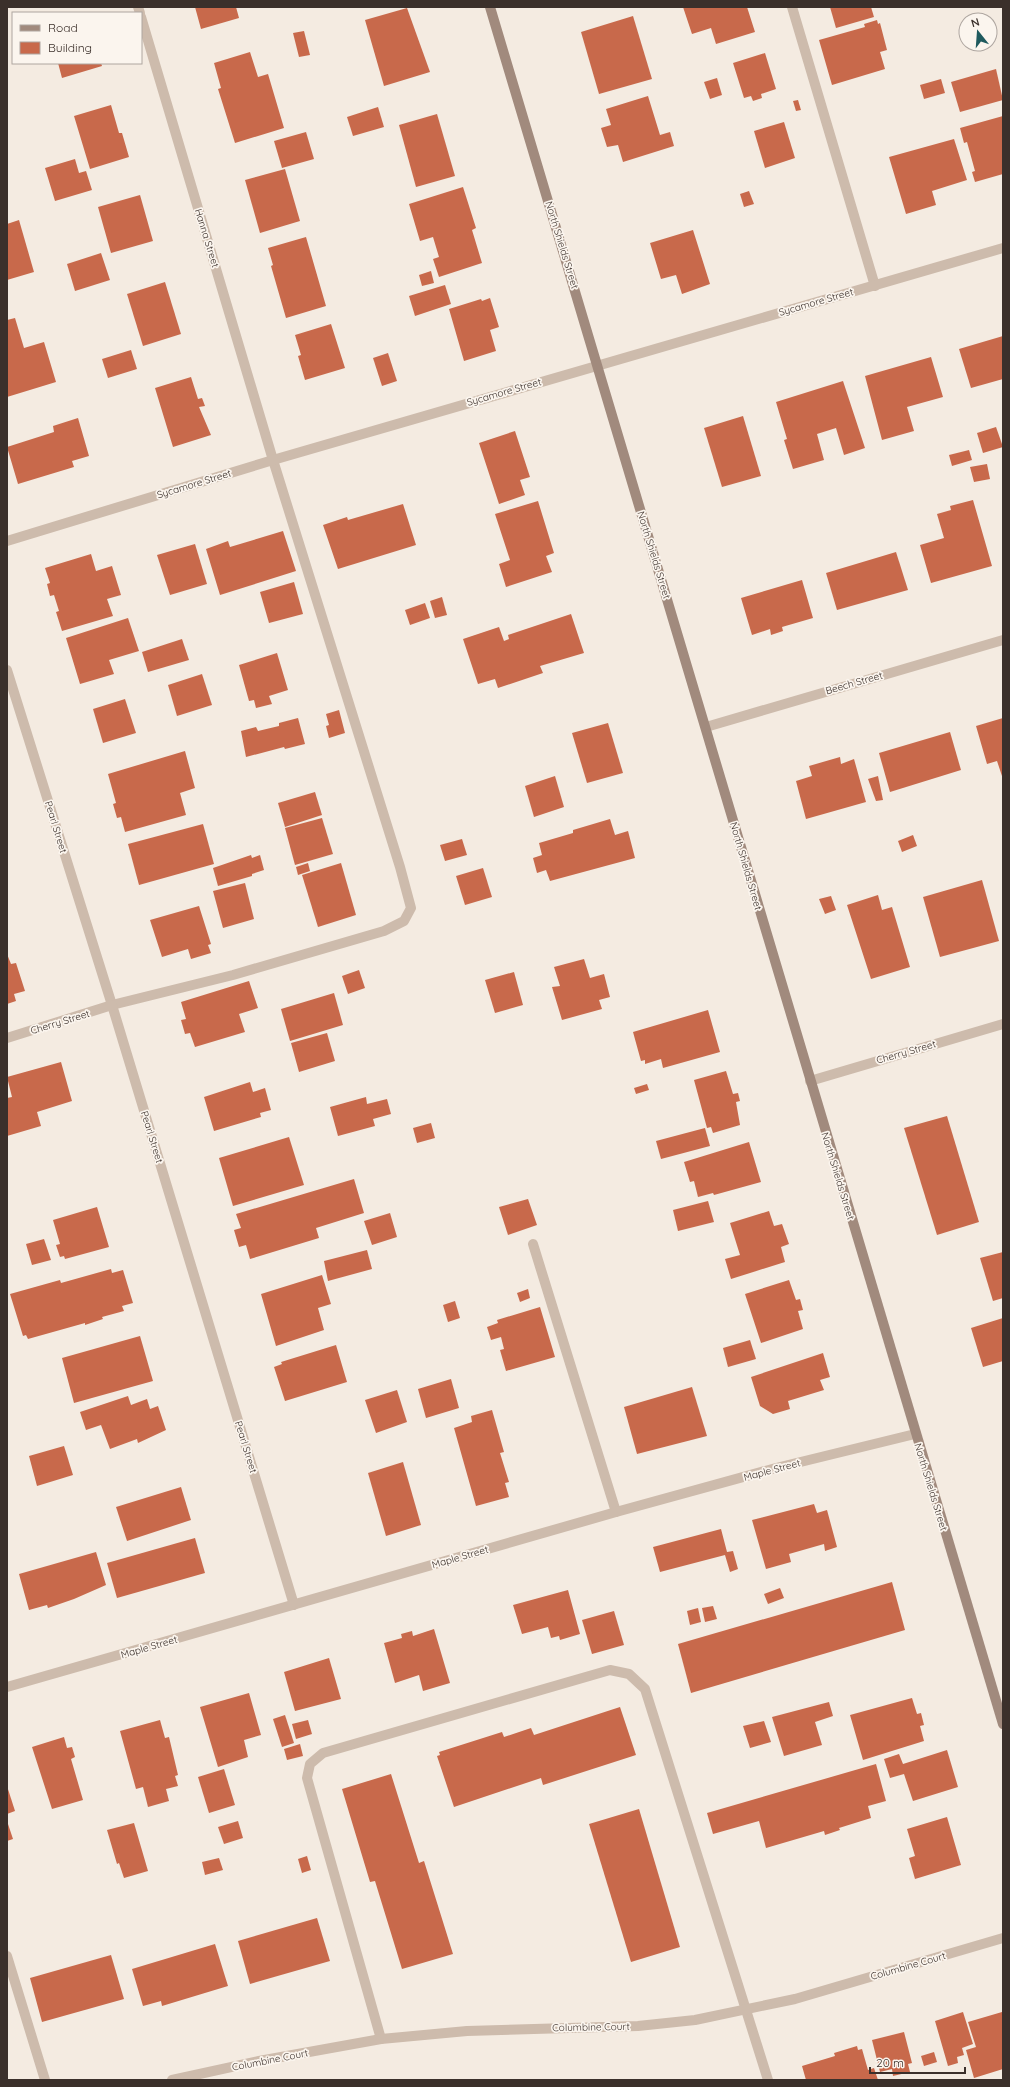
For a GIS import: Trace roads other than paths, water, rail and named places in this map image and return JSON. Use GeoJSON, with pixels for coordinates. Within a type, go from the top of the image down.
{"type":"FeatureCollection","features":[{"type":"Feature","properties":{"kind":"main road","name":"North Shields Street"},"geometry":{"type":"LineString","coordinates":[[490,7],[706,727],[915,1434],[1003,1724]]}},
{"type":"Feature","properties":{"kind":"street"},"geometry":{"type":"LineString","coordinates":[[792,7],[875,286]]}},
{"type":"Feature","properties":{"kind":"street","name":"Hanna Street"},"geometry":{"type":"LineString","coordinates":[[112,1005],[233,975],[384,931],[404,921],[411,908],[400,867],[273,460],[142,20]]}},
{"type":"Feature","properties":{"kind":"street","name":"Sycamore Street"},"geometry":{"type":"LineString","coordinates":[[7,541],[273,460],[1003,248]]}},
{"type":"Feature","properties":{"kind":"street","name":"Beech Street"},"geometry":{"type":"LineString","coordinates":[[706,727],[1003,640]]}},
{"type":"Feature","properties":{"kind":"street","name":"Pearl Street"},"geometry":{"type":"LineString","coordinates":[[7,670],[112,1005],[294,1605]]}},
{"type":"Feature","properties":{"kind":"street","name":"Cherry Street"},"geometry":{"type":"LineString","coordinates":[[7,1038],[112,1005]]}},
{"type":"Feature","properties":{"kind":"street","name":"Cherry Street"},"geometry":{"type":"LineString","coordinates":[[810,1081],[1003,1024]]}},
{"type":"Feature","properties":{"kind":"street"},"geometry":{"type":"LineString","coordinates":[[533,1244],[616,1512]]}},
{"type":"Feature","properties":{"kind":"street","name":"Maple Street"},"geometry":{"type":"LineString","coordinates":[[7,1687],[616,1512],[776,1468],[915,1434]]}},
{"type":"Feature","properties":{"kind":"street"},"geometry":{"type":"LineString","coordinates":[[381,2039],[307,1778],[310,1764],[323,1753],[610,1670],[629,1674],[645,1689],[748,2010],[768,2080]]}},
{"type":"Feature","properties":{"kind":"street","name":"Columbine Court"},"geometry":{"type":"LineString","coordinates":[[172,2080],[381,2039],[467,2031],[638,2026],[695,2020],[796,1999],[1003,1938]]}},
{"type":"Feature","properties":{"kind":"street"},"geometry":{"type":"LineString","coordinates":[[7,1956],[45,2080]]}}]}
